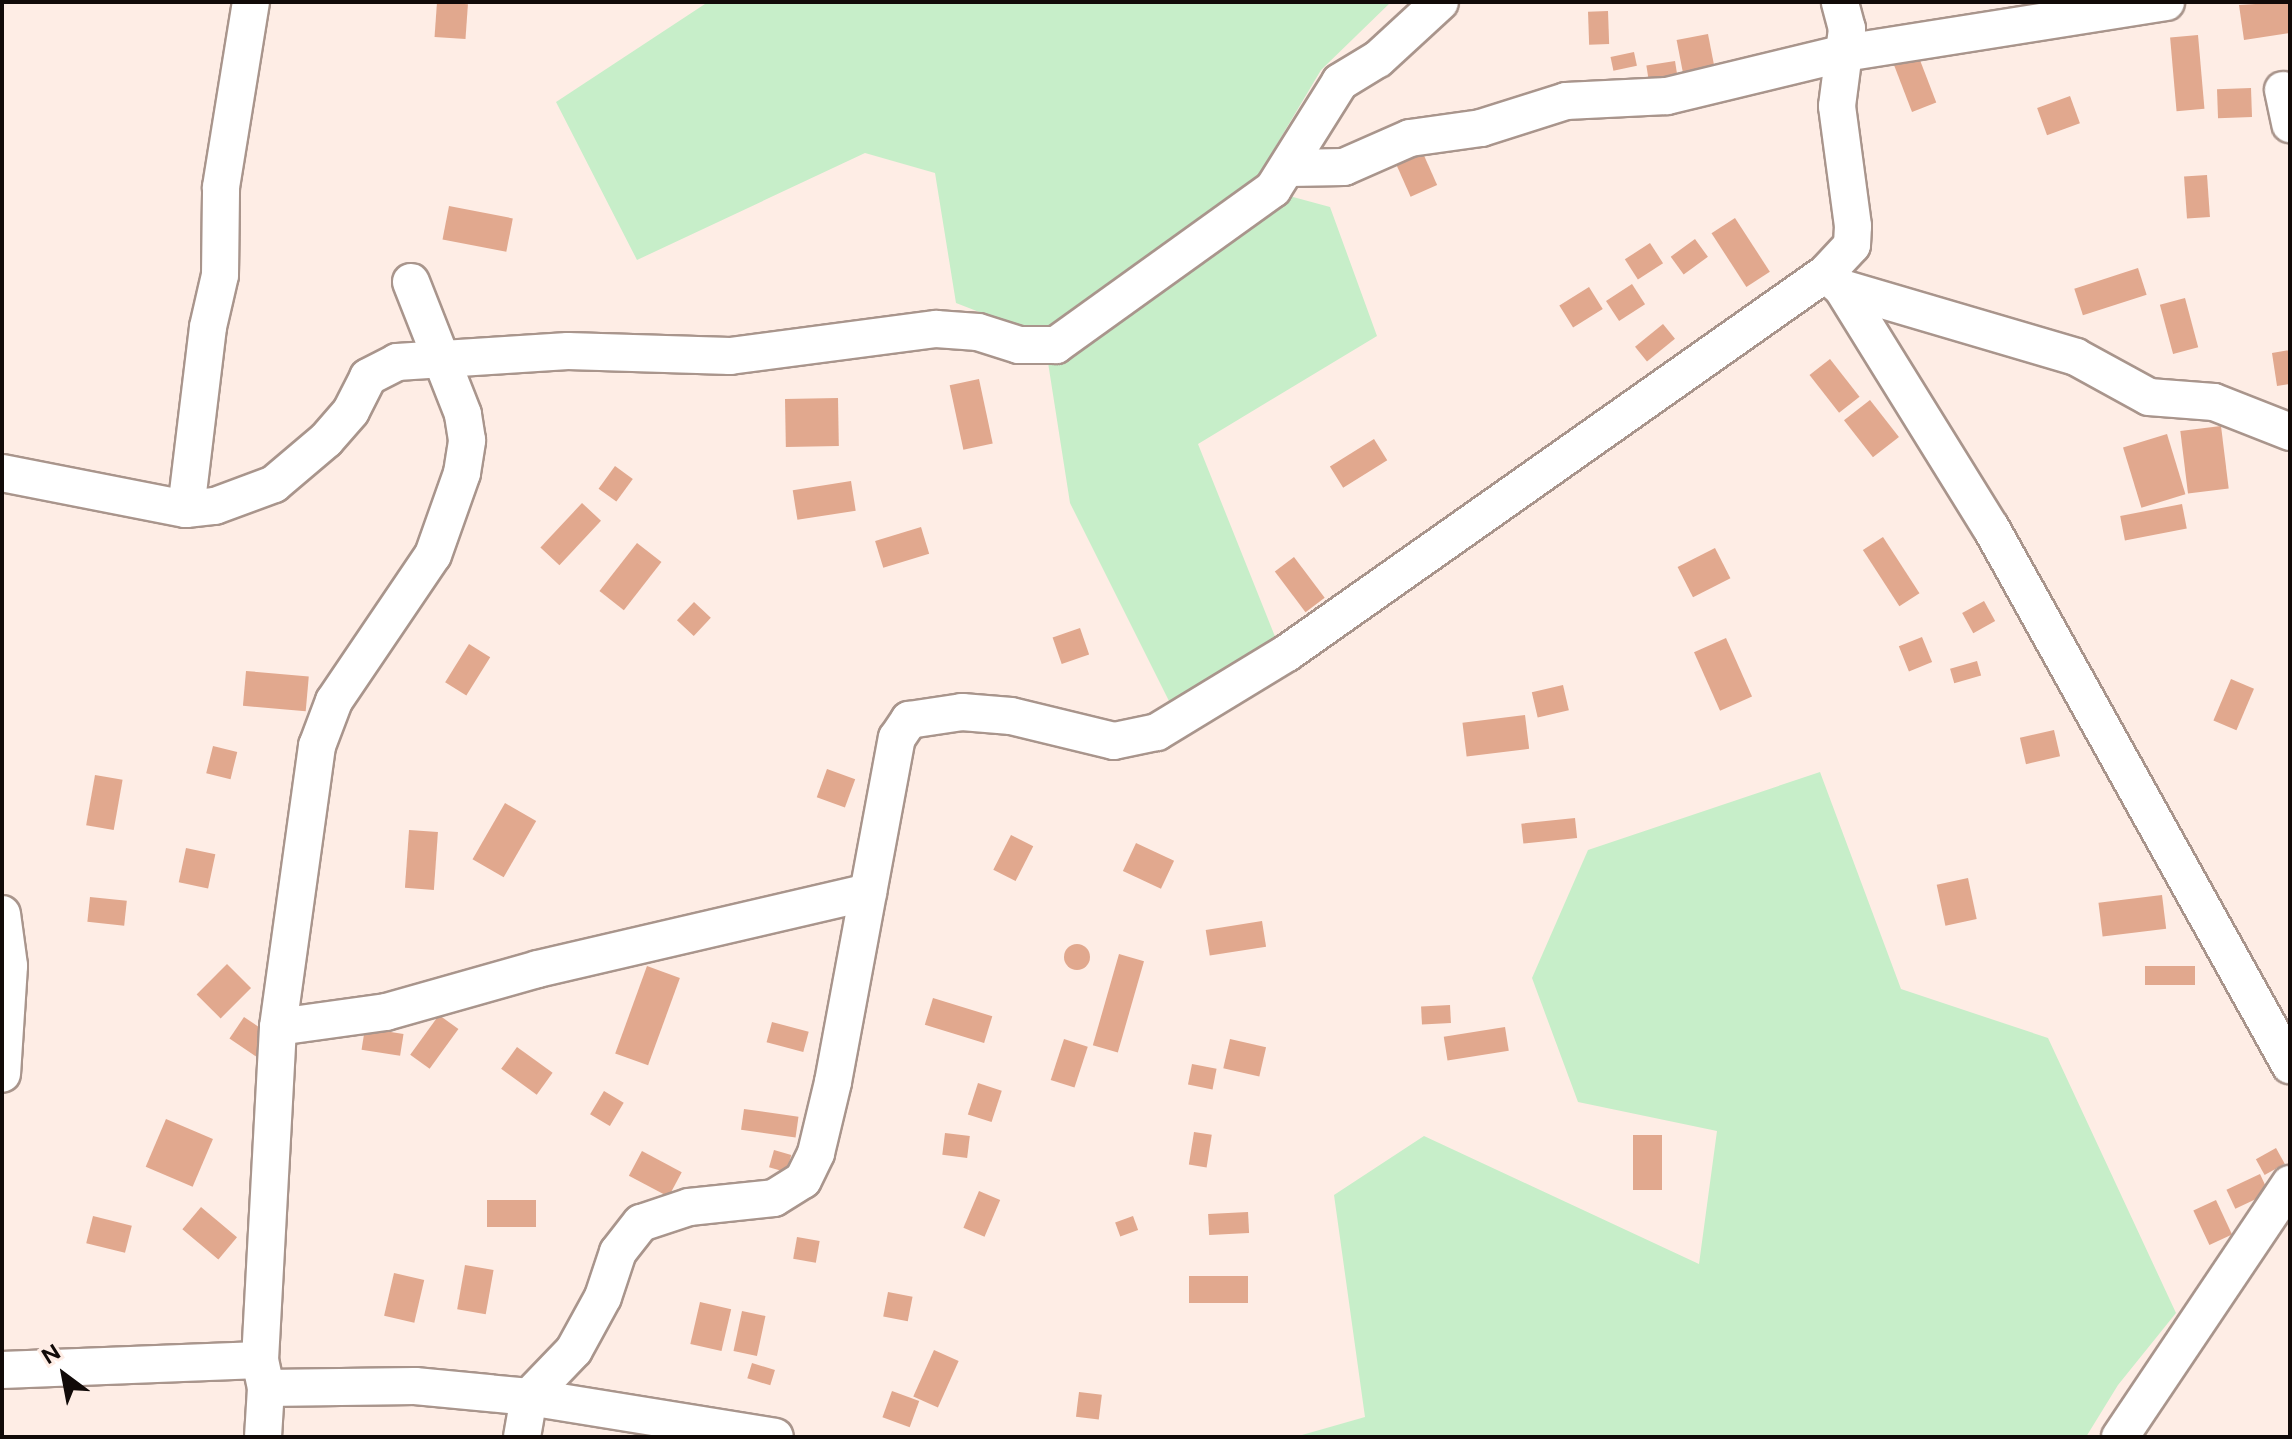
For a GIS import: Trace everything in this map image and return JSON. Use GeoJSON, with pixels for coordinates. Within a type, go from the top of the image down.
{"type":"FeatureCollection","features":[{"type":"Feature","properties":{"kind":"street"},"geometry":{"type":"LineString","coordinates":[[186,509],[208,327],[220,275],[223,173],[251,2]]}},
{"type":"Feature","properties":{"kind":"street"},"geometry":{"type":"LineString","coordinates":[[2,473],[186,509],[215,506],[274,484],[326,440],[351,411],[368,377],[397,362],[568,351],[730,356],[936,329],[978,332],[1019,345],[1056,345],[1249,208],[1289,168],[1315,116],[1340,82],[1378,59],[1440,2]]}},
{"type":"Feature","properties":{"kind":"street"},"geometry":{"type":"LineString","coordinates":[[522,1437],[529,1397],[574,1350],[603,1297],[618,1252],[641,1223],[689,1207],[774,1198],[803,1180],[816,1153],[833,1082],[897,738],[909,720],[962,712],[1011,716],[1114,741],[1157,732],[1287,653],[1834,281],[1852,245],[1853,235],[1837,106],[1837,76],[1845,53],[1847,29],[1840,2]]}},
{"type":"Feature","properties":{"kind":"street"},"geometry":{"type":"LineString","coordinates":[[1289,168],[1344,167],[1401,141],[1481,128],[1531,109],[1566,101],[1667,96],[1845,53],[2166,2]]}},
{"type":"Feature","properties":{"kind":"street"},"geometry":{"type":"LineString","coordinates":[[1834,281],[2076,357],[2149,397],[2214,402],[2290,432]]}},
{"type":"Feature","properties":{"kind":"street"},"geometry":{"type":"LineString","coordinates":[[1834,281],[1991,528],[2290,1065]]}},
{"type":"Feature","properties":{"kind":"street"},"geometry":{"type":"LineString","coordinates":[[263,1437],[278,1027],[317,746],[334,701],[433,555],[462,473],[467,440],[463,414],[411,282]]}},
{"type":"Feature","properties":{"kind":"street"},"geometry":{"type":"LineString","coordinates":[[278,1027],[386,1012],[581,958],[868,892]]}},
{"type":"Feature","properties":{"kind":"street"},"geometry":{"type":"LineString","coordinates":[[2,914],[9,966],[2,1074]]}},
{"type":"Feature","properties":{"kind":"street"},"geometry":{"type":"LineString","coordinates":[[2120,1437],[2290,1184]]}},
{"type":"Feature","properties":{"kind":"street"},"geometry":{"type":"LineString","coordinates":[[2,1370],[263,1374],[415,1386],[529,1397],[775,1437]]}},
{"type":"Feature","properties":{"kind":"green space"},"geometry":{"type":"Polygon","coordinates":[[[708,2],[1391,2],[1321,70],[1252,186],[1330,207],[1377,336],[1198,444],[1280,649],[1170,703],[1070,503],[1044,337],[956,303],[935,173],[865,153],[637,260],[556,102],[708,2]]]}},
{"type":"Feature","properties":{"kind":"green space"},"geometry":{"type":"Polygon","coordinates":[[[1820,772],[1901,989],[2048,1038],[2176,1313],[2118,1385],[2086,1437],[1295,1437],[1365,1417],[1334,1195],[1424,1136],[1699,1264],[1717,1131],[1578,1102],[1532,978],[1588,850],[1820,772]]]}},
{"type":"Feature","properties":{"kind":"building"},"geometry":{"type":"Polygon","coordinates":[[[437,2],[468,4],[465,39],[435,37],[437,2]]]}},
{"type":"Feature","properties":{"kind":"building"},"geometry":{"type":"Polygon","coordinates":[[[2290,2],[2290,33],[2244,40],[2239,5],[2290,2]]]}},
{"type":"Feature","properties":{"kind":"building"},"geometry":{"type":"Polygon","coordinates":[[[1608,11],[1609,44],[1589,45],[1588,12],[1608,11]]]}},
{"type":"Feature","properties":{"kind":"building"},"geometry":{"type":"Polygon","coordinates":[[[1708,34],[1716,76],[1685,82],[1677,40],[1708,34]]]}},
{"type":"Feature","properties":{"kind":"building"},"geometry":{"type":"Polygon","coordinates":[[[2198,35],[2204,109],[2177,111],[2170,37],[2198,35]]]}},
{"type":"Feature","properties":{"kind":"building"},"geometry":{"type":"Polygon","coordinates":[[[1634,52],[1637,66],[1613,71],[1611,57],[1634,52]]]}},
{"type":"Feature","properties":{"kind":"building"},"geometry":{"type":"Polygon","coordinates":[[[1918,55],[1936,103],[1912,112],[1894,64],[1918,55]]]}},
{"type":"Feature","properties":{"kind":"building"},"geometry":{"type":"Polygon","coordinates":[[[1675,61],[1678,81],[1649,85],[1646,66],[1675,61]]]}},
{"type":"Feature","properties":{"kind":"building"},"geometry":{"type":"Polygon","coordinates":[[[2251,88],[2252,117],[2218,118],[2217,89],[2251,88]]]}},
{"type":"Feature","properties":{"kind":"building"},"geometry":{"type":"Polygon","coordinates":[[[2070,96],[2080,123],[2047,135],[2037,108],[2070,96]]]}},
{"type":"Feature","properties":{"kind":"building"},"geometry":{"type":"Polygon","coordinates":[[[1418,142],[1437,185],[1411,197],[1392,154],[1418,142]]]}},
{"type":"Feature","properties":{"kind":"building"},"geometry":{"type":"Polygon","coordinates":[[[2207,175],[2210,217],[2187,219],[2184,177],[2207,175]]]}},
{"type":"Feature","properties":{"kind":"building"},"geometry":{"type":"Polygon","coordinates":[[[449,206],[513,218],[506,252],[443,239],[449,206]]]}},
{"type":"Feature","properties":{"kind":"building"},"geometry":{"type":"Polygon","coordinates":[[[1735,218],[1770,272],[1746,287],[1712,233],[1735,218]]]}},
{"type":"Feature","properties":{"kind":"building"},"geometry":{"type":"Polygon","coordinates":[[[1695,239],[1708,257],[1684,274],[1671,257],[1695,239]]]}},
{"type":"Feature","properties":{"kind":"building"},"geometry":{"type":"Polygon","coordinates":[[[1650,243],[1663,263],[1638,279],[1625,259],[1650,243]]]}},
{"type":"Feature","properties":{"kind":"building"},"geometry":{"type":"Polygon","coordinates":[[[2138,268],[2147,295],[2083,315],[2074,289],[2138,268]]]}},
{"type":"Feature","properties":{"kind":"building"},"geometry":{"type":"Polygon","coordinates":[[[1632,284],[1645,304],[1619,321],[1606,301],[1632,284]]]}},
{"type":"Feature","properties":{"kind":"building"},"geometry":{"type":"Polygon","coordinates":[[[1589,287],[1603,309],[1573,328],[1559,306],[1589,287]]]}},
{"type":"Feature","properties":{"kind":"building"},"geometry":{"type":"Polygon","coordinates":[[[2185,298],[2198,347],[2173,354],[2160,305],[2185,298]]]}},
{"type":"Feature","properties":{"kind":"building"},"geometry":{"type":"Polygon","coordinates":[[[1663,324],[1675,339],[1647,361],[1635,347],[1663,324]]]}},
{"type":"Feature","properties":{"kind":"building"},"geometry":{"type":"Polygon","coordinates":[[[2290,350],[2290,384],[2277,386],[2272,353],[2290,350]]]}},
{"type":"Feature","properties":{"kind":"building"},"geometry":{"type":"Polygon","coordinates":[[[1830,359],[1860,397],[1839,413],[1810,375],[1830,359]]]}},
{"type":"Feature","properties":{"kind":"building"},"geometry":{"type":"Polygon","coordinates":[[[979,379],[993,444],[963,450],[950,385],[979,379]]]}},
{"type":"Feature","properties":{"kind":"building"},"geometry":{"type":"Polygon","coordinates":[[[838,398],[839,446],[786,447],[785,399],[838,398]]]}},
{"type":"Feature","properties":{"kind":"building"},"geometry":{"type":"Polygon","coordinates":[[[1870,400],[1899,437],[1873,457],[1844,420],[1870,400]]]}},
{"type":"Feature","properties":{"kind":"building"},"geometry":{"type":"Polygon","coordinates":[[[2221,426],[2229,489],[2188,494],[2180,431],[2221,426]]]}},
{"type":"Feature","properties":{"kind":"building"},"geometry":{"type":"Polygon","coordinates":[[[2167,434],[2185,494],[2141,508],[2123,447],[2167,434]]]}},
{"type":"Feature","properties":{"kind":"building"},"geometry":{"type":"Polygon","coordinates":[[[1374,439],[1387,460],[1343,488],[1330,467],[1374,439]]]}},
{"type":"Feature","properties":{"kind":"building"},"geometry":{"type":"Polygon","coordinates":[[[615,466],[633,479],[616,502],[599,489],[615,466]]]}},
{"type":"Feature","properties":{"kind":"building"},"geometry":{"type":"Polygon","coordinates":[[[851,481],[856,511],[797,520],[793,490],[851,481]]]}},
{"type":"Feature","properties":{"kind":"building"},"geometry":{"type":"Polygon","coordinates":[[[582,503],[601,521],[559,565],[540,548],[582,503]]]}},
{"type":"Feature","properties":{"kind":"building"},"geometry":{"type":"Polygon","coordinates":[[[2182,504],[2187,529],[2125,541],[2120,516],[2182,504]]]}},
{"type":"Feature","properties":{"kind":"building"},"geometry":{"type":"Polygon","coordinates":[[[921,527],[929,554],[883,568],[875,541],[921,527]]]}},
{"type":"Feature","properties":{"kind":"building"},"geometry":{"type":"Polygon","coordinates":[[[1883,537],[1919,593],[1899,606],[1863,550],[1883,537]]]}},
{"type":"Feature","properties":{"kind":"building"},"geometry":{"type":"Polygon","coordinates":[[[637,543],[661,562],[624,610],[599,591],[637,543]]]}},
{"type":"Feature","properties":{"kind":"building"},"geometry":{"type":"Polygon","coordinates":[[[1715,548],[1730,578],[1693,597],[1678,567],[1715,548]]]}},
{"type":"Feature","properties":{"kind":"building"},"geometry":{"type":"Polygon","coordinates":[[[1294,557],[1325,598],[1306,612],[1275,571],[1294,557]]]}},
{"type":"Feature","properties":{"kind":"building"},"geometry":{"type":"Polygon","coordinates":[[[1984,601],[1995,621],[1973,633],[1962,613],[1984,601]]]}},
{"type":"Feature","properties":{"kind":"building"},"geometry":{"type":"Polygon","coordinates":[[[694,602],[711,618],[694,636],[677,620],[694,602]]]}},
{"type":"Feature","properties":{"kind":"building"},"geometry":{"type":"Polygon","coordinates":[[[1080,628],[1089,654],[1062,664],[1053,637],[1080,628]]]}},
{"type":"Feature","properties":{"kind":"building"},"geometry":{"type":"Polygon","coordinates":[[[1922,637],[1932,662],[1909,671],[1899,646],[1922,637]]]}},
{"type":"Feature","properties":{"kind":"building"},"geometry":{"type":"Polygon","coordinates":[[[1726,638],[1752,696],[1720,711],[1694,652],[1726,638]]]}},
{"type":"Feature","properties":{"kind":"building"},"geometry":{"type":"Polygon","coordinates":[[[469,644],[490,657],[466,695],[445,682],[469,644]]]}},
{"type":"Feature","properties":{"kind":"building"},"geometry":{"type":"Polygon","coordinates":[[[1977,661],[1981,675],[1954,683],[1950,669],[1977,661]]]}},
{"type":"Feature","properties":{"kind":"building"},"geometry":{"type":"Polygon","coordinates":[[[246,671],[309,676],[306,711],[243,706],[246,671]]]}},
{"type":"Feature","properties":{"kind":"building"},"geometry":{"type":"Polygon","coordinates":[[[2231,679],[2254,689],[2236,730],[2213,720],[2231,679]]]}},
{"type":"Feature","properties":{"kind":"building"},"geometry":{"type":"Polygon","coordinates":[[[1563,685],[1569,710],[1538,718],[1532,692],[1563,685]]]}},
{"type":"Feature","properties":{"kind":"building"},"geometry":{"type":"Polygon","coordinates":[[[1525,715],[1529,749],[1467,756],[1462,723],[1525,715]]]}},
{"type":"Feature","properties":{"kind":"building"},"geometry":{"type":"Polygon","coordinates":[[[2054,730],[2060,756],[2026,764],[2020,738],[2054,730]]]}},
{"type":"Feature","properties":{"kind":"building"},"geometry":{"type":"Polygon","coordinates":[[[213,746],[237,752],[230,779],[206,773],[213,746]]]}},
{"type":"Feature","properties":{"kind":"building"},"geometry":{"type":"Polygon","coordinates":[[[827,769],[855,779],[845,807],[817,797],[827,769]]]}},
{"type":"Feature","properties":{"kind":"building"},"geometry":{"type":"Polygon","coordinates":[[[95,775],[123,780],[114,830],[86,825],[95,775]]]}},
{"type":"Feature","properties":{"kind":"building"},"geometry":{"type":"Polygon","coordinates":[[[505,803],[536,821],[504,877],[472,859],[505,803]]]}},
{"type":"Feature","properties":{"kind":"building"},"geometry":{"type":"Polygon","coordinates":[[[1575,818],[1577,838],[1523,844],[1521,824],[1575,818]]]}},
{"type":"Feature","properties":{"kind":"building"},"geometry":{"type":"Polygon","coordinates":[[[409,830],[438,832],[434,890],[405,888],[409,830]]]}},
{"type":"Feature","properties":{"kind":"building"},"geometry":{"type":"Polygon","coordinates":[[[1011,835],[1033,846],[1016,881],[993,870],[1011,835]]]}},
{"type":"Feature","properties":{"kind":"building"},"geometry":{"type":"Polygon","coordinates":[[[1136,843],[1174,861],[1161,889],[1123,871],[1136,843]]]}},
{"type":"Feature","properties":{"kind":"building"},"geometry":{"type":"Polygon","coordinates":[[[186,848],[215,854],[208,888],[179,882],[186,848]]]}},
{"type":"Feature","properties":{"kind":"building"},"geometry":{"type":"Polygon","coordinates":[[[1968,878],[1977,919],[1945,926],[1937,885],[1968,878]]]}},
{"type":"Feature","properties":{"kind":"building"},"geometry":{"type":"Polygon","coordinates":[[[2162,895],[2166,929],[2103,937],[2098,903],[2162,895]]]}},
{"type":"Feature","properties":{"kind":"building"},"geometry":{"type":"Polygon","coordinates":[[[90,897],[127,901],[124,926],[87,922],[90,897]]]}},
{"type":"Feature","properties":{"kind":"building"},"geometry":{"type":"Polygon","coordinates":[[[1262,921],[1266,947],[1210,956],[1206,930],[1262,921]]]}},
{"type":"Feature","properties":{"kind":"building"},"geometry":{"type":"Polygon","coordinates":[[[1077,944],[1086,948],[1090,957],[1086,966],[1077,970],[1068,966],[1064,957],[1068,948],[1077,944]]]}},
{"type":"Feature","properties":{"kind":"building"},"geometry":{"type":"Polygon","coordinates":[[[1119,954],[1144,961],[1118,1052],[1093,1045],[1119,954]]]}},
{"type":"Feature","properties":{"kind":"building"},"geometry":{"type":"Polygon","coordinates":[[[227,964],[251,988],[221,1018],[197,994],[227,964]]]}},
{"type":"Feature","properties":{"kind":"building"},"geometry":{"type":"Polygon","coordinates":[[[647,966],[680,978],[648,1065],[615,1053],[647,966]]]}},
{"type":"Feature","properties":{"kind":"building"},"geometry":{"type":"Polygon","coordinates":[[[2145,966],[2195,966],[2195,985],[2145,985],[2145,966]]]}},
{"type":"Feature","properties":{"kind":"building"},"geometry":{"type":"Polygon","coordinates":[[[933,998],[992,1016],[984,1043],[925,1025],[933,998]]]}},
{"type":"Feature","properties":{"kind":"building"},"geometry":{"type":"Polygon","coordinates":[[[1450,1005],[1451,1023],[1422,1024],[1421,1007],[1450,1005]]]}},
{"type":"Feature","properties":{"kind":"building"},"geometry":{"type":"Polygon","coordinates":[[[439,1015],[458,1029],[430,1069],[410,1055],[439,1015]]]}},
{"type":"Feature","properties":{"kind":"building"},"geometry":{"type":"Polygon","coordinates":[[[244,1017],[272,1036],[258,1058],[229,1039],[244,1017]]]}},
{"type":"Feature","properties":{"kind":"building"},"geometry":{"type":"Polygon","coordinates":[[[772,1022],[809,1032],[803,1052],[767,1042],[772,1022]]]}},
{"type":"Feature","properties":{"kind":"building"},"geometry":{"type":"Polygon","coordinates":[[[1505,1027],[1509,1051],[1448,1060],[1444,1037],[1505,1027]]]}},
{"type":"Feature","properties":{"kind":"building"},"geometry":{"type":"Polygon","coordinates":[[[365,1028],[404,1034],[400,1056],[362,1050],[365,1028]]]}},
{"type":"Feature","properties":{"kind":"building"},"geometry":{"type":"Polygon","coordinates":[[[1064,1039],[1088,1047],[1074,1088],[1051,1080],[1064,1039]]]}},
{"type":"Feature","properties":{"kind":"building"},"geometry":{"type":"Polygon","coordinates":[[[1230,1039],[1266,1047],[1259,1077],[1223,1068],[1230,1039]]]}},
{"type":"Feature","properties":{"kind":"building"},"geometry":{"type":"Polygon","coordinates":[[[517,1047],[553,1073],[537,1095],[501,1069],[517,1047]]]}},
{"type":"Feature","properties":{"kind":"building"},"geometry":{"type":"Polygon","coordinates":[[[1192,1064],[1217,1069],[1213,1089],[1188,1085],[1192,1064]]]}},
{"type":"Feature","properties":{"kind":"building"},"geometry":{"type":"Polygon","coordinates":[[[978,1083],[1002,1091],[992,1122],[968,1114],[978,1083]]]}},
{"type":"Feature","properties":{"kind":"building"},"geometry":{"type":"Polygon","coordinates":[[[604,1091],[624,1103],[610,1126],[590,1114],[604,1091]]]}},
{"type":"Feature","properties":{"kind":"building"},"geometry":{"type":"Polygon","coordinates":[[[744,1109],[798,1117],[796,1137],[741,1130],[744,1109]]]}},
{"type":"Feature","properties":{"kind":"building"},"geometry":{"type":"Polygon","coordinates":[[[166,1119],[213,1139],[193,1187],[146,1167],[166,1119]]]}},
{"type":"Feature","properties":{"kind":"building"},"geometry":{"type":"Polygon","coordinates":[[[1194,1132],[1212,1135],[1207,1167],[1189,1165],[1194,1132]]]}},
{"type":"Feature","properties":{"kind":"building"},"geometry":{"type":"Polygon","coordinates":[[[945,1133],[970,1136],[967,1158],[942,1155],[945,1133]]]}},
{"type":"Feature","properties":{"kind":"building"},"geometry":{"type":"Polygon","coordinates":[[[1633,1135],[1662,1135],[1662,1190],[1633,1190],[1633,1135]]]}},
{"type":"Feature","properties":{"kind":"building"},"geometry":{"type":"Polygon","coordinates":[[[2276,1148],[2285,1164],[2265,1175],[2256,1159],[2276,1148]]]}},
{"type":"Feature","properties":{"kind":"building"},"geometry":{"type":"Polygon","coordinates":[[[774,1150],[791,1155],[786,1172],[769,1167],[774,1150]]]}},
{"type":"Feature","properties":{"kind":"building"},"geometry":{"type":"Polygon","coordinates":[[[642,1151],[682,1172],[669,1197],[629,1176],[642,1151]]]}},
{"type":"Feature","properties":{"kind":"building"},"geometry":{"type":"Polygon","coordinates":[[[2260,1174],[2269,1193],[2235,1209],[2226,1190],[2260,1174]]]}},
{"type":"Feature","properties":{"kind":"building"},"geometry":{"type":"Polygon","coordinates":[[[979,1191],[1000,1200],[985,1237],[963,1228],[979,1191]]]}},
{"type":"Feature","properties":{"kind":"building"},"geometry":{"type":"Polygon","coordinates":[[[487,1200],[536,1200],[536,1227],[487,1227],[487,1200]]]}},
{"type":"Feature","properties":{"kind":"building"},"geometry":{"type":"Polygon","coordinates":[[[2216,1200],[2232,1234],[2209,1245],[2193,1211],[2216,1200]]]}},
{"type":"Feature","properties":{"kind":"building"},"geometry":{"type":"Polygon","coordinates":[[[201,1207],[237,1237],[218,1259],[182,1229],[201,1207]]]}},
{"type":"Feature","properties":{"kind":"building"},"geometry":{"type":"Polygon","coordinates":[[[1248,1212],[1249,1233],[1209,1235],[1208,1214],[1248,1212]]]}},
{"type":"Feature","properties":{"kind":"building"},"geometry":{"type":"Polygon","coordinates":[[[93,1216],[132,1226],[125,1253],[86,1243],[93,1216]]]}},
{"type":"Feature","properties":{"kind":"building"},"geometry":{"type":"Polygon","coordinates":[[[1133,1216],[1138,1230],[1120,1237],[1115,1222],[1133,1216]]]}},
{"type":"Feature","properties":{"kind":"building"},"geometry":{"type":"Polygon","coordinates":[[[797,1237],[820,1241],[816,1263],[793,1259],[797,1237]]]}},
{"type":"Feature","properties":{"kind":"building"},"geometry":{"type":"Polygon","coordinates":[[[465,1265],[494,1270],[486,1314],[457,1309],[465,1265]]]}},
{"type":"Feature","properties":{"kind":"building"},"geometry":{"type":"Polygon","coordinates":[[[394,1273],[424,1280],[414,1323],[384,1316],[394,1273]]]}},
{"type":"Feature","properties":{"kind":"building"},"geometry":{"type":"Polygon","coordinates":[[[1189,1276],[1248,1276],[1248,1303],[1189,1303],[1189,1276]]]}},
{"type":"Feature","properties":{"kind":"building"},"geometry":{"type":"Polygon","coordinates":[[[888,1292],[913,1297],[908,1321],[883,1317],[888,1292]]]}},
{"type":"Feature","properties":{"kind":"building"},"geometry":{"type":"Polygon","coordinates":[[[700,1302],[731,1309],[722,1351],[690,1344],[700,1302]]]}},
{"type":"Feature","properties":{"kind":"building"},"geometry":{"type":"Polygon","coordinates":[[[742,1311],[765,1316],[757,1356],[733,1351],[742,1311]]]}},
{"type":"Feature","properties":{"kind":"building"},"geometry":{"type":"Polygon","coordinates":[[[934,1350],[959,1361],[938,1408],[913,1397],[934,1350]]]}},
{"type":"Feature","properties":{"kind":"building"},"geometry":{"type":"Polygon","coordinates":[[[752,1363],[775,1370],[770,1385],[747,1378],[752,1363]]]}},
{"type":"Feature","properties":{"kind":"building"},"geometry":{"type":"Polygon","coordinates":[[[892,1391],[919,1401],[910,1427],[882,1417],[892,1391]]]}},
{"type":"Feature","properties":{"kind":"building"},"geometry":{"type":"Polygon","coordinates":[[[1079,1392],[1102,1395],[1099,1420],[1076,1417],[1079,1392]]]}}]}
